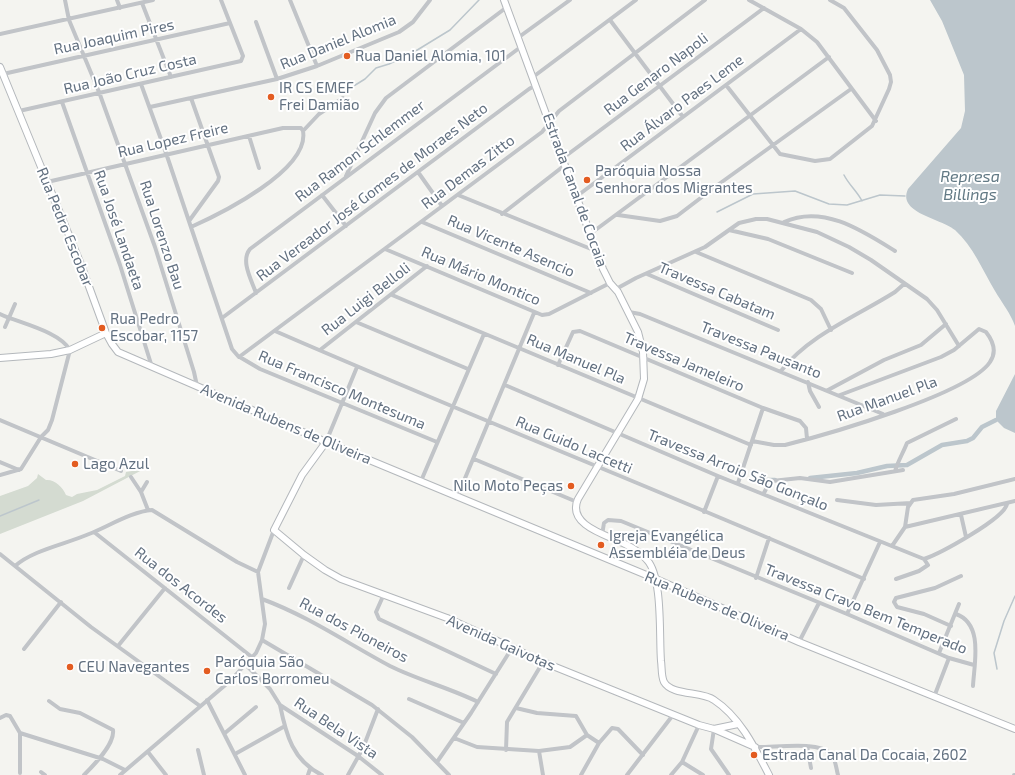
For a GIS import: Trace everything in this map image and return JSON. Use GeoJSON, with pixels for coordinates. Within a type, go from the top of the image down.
{"type":"FeatureCollection","features":[{"type":"Feature","properties":{"kind":"main road","name":"Estrada Canal de Cocaia"},"geometry":{"type":"LineString","coordinates":[[506,2],[596,251],[610,283],[616,289],[629,312],[640,338],[644,358],[644,380],[638,399],[577,502]]}},
{"type":"Feature","properties":{"kind":"main road","name":"Rua Pedro Escobar"},"geometry":{"type":"LineString","coordinates":[[0,67],[80,262],[106,333],[118,352],[152,367]]}},
{"type":"Feature","properties":{"kind":"main road"},"geometry":{"type":"LineString","coordinates":[[0,358],[51,354],[70,350],[106,333]]}},
{"type":"Feature","properties":{"kind":"main road","name":"Avenida Rubens de Oliveira"},"geometry":{"type":"LineString","coordinates":[[152,367],[421,481]]}},
{"type":"Feature","properties":{"kind":"main road"},"geometry":{"type":"LineString","coordinates":[[274,530],[302,475],[326,442]]}},
{"type":"Feature","properties":{"kind":"main road","name":"Rua Rubens de Oliveira"},"geometry":{"type":"LineString","coordinates":[[421,481],[458,495],[593,554],[656,579],[799,642],[1015,729]]}},
{"type":"Feature","properties":{"kind":"main road"},"geometry":{"type":"LineString","coordinates":[[577,502],[577,510],[580,517],[593,530],[626,544],[642,555],[652,566],[656,579],[663,681],[676,690],[712,698],[738,724],[754,747],[769,775]]}},
{"type":"Feature","properties":{"kind":"main road","name":"Avenida Gaivotas"},"geometry":{"type":"LineString","coordinates":[[274,530],[304,555],[341,579],[454,621],[543,662],[699,725],[714,729],[738,724]]}},
{"type":"Feature","properties":{"kind":"main road"},"geometry":{"type":"LineString","coordinates":[[714,729],[754,747]]}},
{"type":"Feature","properties":{"kind":"street","name":"Rua Lorenzo Bau"},"geometry":{"type":"LineString","coordinates":[[65,0],[69,20],[99,92],[126,163],[159,261],[194,372],[197,386]]}},
{"type":"Feature","properties":{"kind":"street"},"geometry":{"type":"LineString","coordinates":[[117,0],[120,8]]}},
{"type":"Feature","properties":{"kind":"street"},"geometry":{"type":"LineString","coordinates":[[0,34],[69,20],[153,0]]}},
{"type":"Feature","properties":{"kind":"street"},"geometry":{"type":"LineString","coordinates":[[221,0],[230,23]]}},
{"type":"Feature","properties":{"kind":"street"},"geometry":{"type":"LineString","coordinates":[[290,0],[317,66]]}},
{"type":"Feature","properties":{"kind":"street","name":"Rua Daniel Alomia"},"geometry":{"type":"LineString","coordinates":[[150,107],[277,79],[317,66],[399,32],[413,22],[430,0]]}},
{"type":"Feature","properties":{"kind":"street"},"geometry":{"type":"LineString","coordinates":[[519,37],[570,0]]}},
{"type":"Feature","properties":{"kind":"street"},"geometry":{"type":"LineString","coordinates":[[534,77],[636,0]]}},
{"type":"Feature","properties":{"kind":"street","name":"Rua Demas Zitto"},"geometry":{"type":"LineString","coordinates":[[239,357],[542,132],[551,123],[559,111],[705,0]]}},
{"type":"Feature","properties":{"kind":"street"},"geometry":{"type":"LineString","coordinates":[[749,0],[801,30],[817,42],[876,121]]}},
{"type":"Feature","properties":{"kind":"street"},"geometry":{"type":"LineString","coordinates":[[726,85],[780,154],[815,162],[826,161],[866,132],[876,121],[891,84],[890,75],[877,50],[844,8],[830,0]]}},
{"type":"Feature","properties":{"kind":"street"},"geometry":{"type":"LineString","coordinates":[[345,177],[375,113],[386,98],[506,2]]}},
{"type":"Feature","properties":{"kind":"street"},"geometry":{"type":"LineString","coordinates":[[142,3],[171,77]]}},
{"type":"Feature","properties":{"kind":"street","name":"Rua Genaro Napoli"},"geometry":{"type":"LineString","coordinates":[[563,158],[764,8]]}},
{"type":"Feature","properties":{"kind":"street"},"geometry":{"type":"LineString","coordinates":[[610,20],[683,117]]}},
{"type":"Feature","properties":{"kind":"street"},"geometry":{"type":"LineString","coordinates":[[256,22],[277,79]]}},
{"type":"Feature","properties":{"kind":"street","name":"Rua Joaquim Pires"},"geometry":{"type":"LineString","coordinates":[[3,74],[157,41],[230,23]]}},
{"type":"Feature","properties":{"kind":"street","name":"Rua João Cruz Costa"},"geometry":{"type":"LineString","coordinates":[[19,111],[239,62],[243,56],[230,23]]}},
{"type":"Feature","properties":{"kind":"street","name":"Rua Álvaro Paes Leme"},"geometry":{"type":"LineString","coordinates":[[577,196],[801,30]]}},
{"type":"Feature","properties":{"kind":"street","name":"Rua Ramon Schlemmer"},"geometry":{"type":"LineString","coordinates":[[256,293],[246,260],[248,251],[522,46]]}},
{"type":"Feature","properties":{"kind":"street"},"geometry":{"type":"LineString","coordinates":[[590,234],[618,215],[829,57]]}},
{"type":"Feature","properties":{"kind":"street"},"geometry":{"type":"LineString","coordinates":[[141,84],[166,153],[232,349],[239,357]]}},
{"type":"Feature","properties":{"kind":"street","name":"Rua Vereador José Gomes de Moraes Neto"},"geometry":{"type":"LineString","coordinates":[[222,318],[529,88],[536,85]]}},
{"type":"Feature","properties":{"kind":"street"},"geometry":{"type":"LineString","coordinates":[[618,215],[660,221],[677,216],[719,184],[852,89]]}},
{"type":"Feature","properties":{"kind":"street"},"geometry":{"type":"LineString","coordinates":[[189,221],[219,179],[191,98]]}},
{"type":"Feature","properties":{"kind":"street"},"geometry":{"type":"LineString","coordinates":[[191,227],[239,203],[277,176],[291,162],[300,150],[303,131],[319,114],[343,98]]}},
{"type":"Feature","properties":{"kind":"street","name":"Rua José Landaeta"},"geometry":{"type":"LineString","coordinates":[[62,102],[120,265],[152,367]]}},
{"type":"Feature","properties":{"kind":"street","name":"Rua Lopez Freire"},"geometry":{"type":"LineString","coordinates":[[47,182],[166,153],[292,126],[301,128],[303,131]]}},
{"type":"Feature","properties":{"kind":"street"},"geometry":{"type":"LineString","coordinates":[[249,136],[259,168]]}},
{"type":"Feature","properties":{"kind":"street"},"geometry":{"type":"LineString","coordinates":[[502,214],[566,165]]}},
{"type":"Feature","properties":{"kind":"street"},"geometry":{"type":"LineString","coordinates":[[418,172],[442,206]]}},
{"type":"Feature","properties":{"kind":"street"},"geometry":{"type":"LineString","coordinates":[[322,195],[346,226]]}},
{"type":"Feature","properties":{"kind":"street"},"geometry":{"type":"LineString","coordinates":[[458,195],[596,251]]}},
{"type":"Feature","properties":{"kind":"street"},"geometry":{"type":"LineString","coordinates":[[784,222],[802,217],[833,219],[862,230],[895,251]]}},
{"type":"Feature","properties":{"kind":"street"},"geometry":{"type":"LineString","coordinates":[[616,289],[696,252],[715,241],[739,223],[756,218],[767,218],[817,232],[849,247],[871,260],[927,299],[946,324],[959,346],[941,357],[840,395]]}},
{"type":"Feature","properties":{"kind":"street","name":"Rua Vicente Asencio"},"geometry":{"type":"LineString","coordinates":[[422,222],[591,293]]}},
{"type":"Feature","properties":{"kind":"street"},"geometry":{"type":"LineString","coordinates":[[729,230],[768,239],[852,273]]}},
{"type":"Feature","properties":{"kind":"street","name":"Rua Mário Montico"},"geometry":{"type":"LineString","coordinates":[[385,249],[428,266],[534,313],[542,315],[549,314],[610,283]]}},
{"type":"Feature","properties":{"kind":"street"},"geometry":{"type":"LineString","coordinates":[[696,252],[811,300],[821,309],[831,330]]}},
{"type":"Feature","properties":{"kind":"street","name":"Rua Luigi Belloli"},"geometry":{"type":"LineString","coordinates":[[320,350],[428,266]]}},
{"type":"Feature","properties":{"kind":"street","name":"Travessa Cabatam"},"geometry":{"type":"LineString","coordinates":[[647,274],[778,330]]}},
{"type":"Feature","properties":{"kind":"street"},"geometry":{"type":"LineString","coordinates":[[781,371],[801,350],[894,292],[904,284]]}},
{"type":"Feature","properties":{"kind":"street","name":"Rua Manuel Pla"},"geometry":{"type":"LineString","coordinates":[[392,295],[638,399],[752,443],[780,445],[807,439],[883,414],[949,389],[982,371],[991,361],[994,353],[990,339],[986,332],[980,329],[976,330],[959,346]]}},
{"type":"Feature","properties":{"kind":"street"},"geometry":{"type":"LineString","coordinates":[[5,327],[15,304]]}},
{"type":"Feature","properties":{"kind":"street","name":"Travessa Pausanto"},"geometry":{"type":"LineString","coordinates":[[629,312],[640,314],[828,390],[883,414]]}},
{"type":"Feature","properties":{"kind":"street"},"geometry":{"type":"LineString","coordinates":[[458,495],[534,313]]}},
{"type":"Feature","properties":{"kind":"street"},"geometry":{"type":"LineString","coordinates":[[0,314],[52,335],[63,341],[70,350],[48,430],[41,437],[19,470],[0,475]]}},
{"type":"Feature","properties":{"kind":"street"},"geometry":{"type":"LineString","coordinates":[[356,322],[468,370]]}},
{"type":"Feature","properties":{"kind":"street"},"geometry":{"type":"LineString","coordinates":[[828,390],[884,360],[920,345],[946,324]]}},
{"type":"Feature","properties":{"kind":"street","name":"Travessa Jameleiro"},"geometry":{"type":"LineString","coordinates":[[558,365],[573,332],[576,330],[763,408],[800,421],[806,428],[807,439]]}},
{"type":"Feature","properties":{"kind":"street","name":"Rua Guido Laccetti"},"geometry":{"type":"LineString","coordinates":[[275,331],[357,367],[864,579]]}},
{"type":"Feature","properties":{"kind":"street"},"geometry":{"type":"LineString","coordinates":[[421,481],[484,334]]}},
{"type":"Feature","properties":{"kind":"street","name":"Rua Francisco Montesuma"},"geometry":{"type":"LineString","coordinates":[[239,357],[260,368],[341,403],[437,442]]}},
{"type":"Feature","properties":{"kind":"street"},"geometry":{"type":"LineString","coordinates":[[326,442],[357,367]]}},
{"type":"Feature","properties":{"kind":"street"},"geometry":{"type":"LineString","coordinates":[[808,382],[810,391],[819,407]]}},
{"type":"Feature","properties":{"kind":"street","name":"Travessa Arroio São Gonçalo"},"geometry":{"type":"LineString","coordinates":[[505,385],[718,476],[764,493],[924,559]]}},
{"type":"Feature","properties":{"kind":"street"},"geometry":{"type":"LineString","coordinates":[[738,483],[763,408]]}},
{"type":"Feature","properties":{"kind":"street"},"geometry":{"type":"LineString","coordinates":[[0,420],[121,471]]}},
{"type":"Feature","properties":{"kind":"street"},"geometry":{"type":"LineString","coordinates":[[895,470],[897,464],[901,461],[907,443],[956,420]]}},
{"type":"Feature","properties":{"kind":"street"},"geometry":{"type":"LineString","coordinates":[[474,459],[577,502]]}},
{"type":"Feature","properties":{"kind":"street"},"geometry":{"type":"LineString","coordinates":[[0,462],[19,470]]}},
{"type":"Feature","properties":{"kind":"street"},"geometry":{"type":"LineString","coordinates":[[764,493],[768,484],[772,481],[800,478],[830,482],[895,470],[903,470]]}},
{"type":"Feature","properties":{"kind":"street"},"geometry":{"type":"LineString","coordinates":[[704,512],[718,476]]}},
{"type":"Feature","properties":{"kind":"street"},"geometry":{"type":"LineString","coordinates":[[131,477],[141,492],[148,510]]}},
{"type":"Feature","properties":{"kind":"street"},"geometry":{"type":"LineString","coordinates":[[892,546],[905,527],[907,509],[914,500],[954,494],[1015,479]]}},
{"type":"Feature","properties":{"kind":"street"},"geometry":{"type":"LineString","coordinates":[[141,492],[147,482]]}},
{"type":"Feature","properties":{"kind":"street"},"geometry":{"type":"LineString","coordinates":[[837,500],[876,505],[911,503]]}},
{"type":"Feature","properties":{"kind":"street"},"geometry":{"type":"LineString","coordinates":[[905,527],[961,515],[1015,501]]}},
{"type":"Feature","properties":{"kind":"street"},"geometry":{"type":"LineString","coordinates":[[896,579],[926,568],[928,565],[924,559],[981,529],[1002,513],[1007,504]]}},
{"type":"Feature","properties":{"kind":"street"},"geometry":{"type":"LineString","coordinates":[[15,566],[22,560],[32,555],[148,510],[157,512],[237,562],[258,572]]}},
{"type":"Feature","properties":{"kind":"street"},"geometry":{"type":"LineString","coordinates":[[961,515],[966,537]]}},
{"type":"Feature","properties":{"kind":"street","name":"Travessa Cravo Bem Temperado"},"geometry":{"type":"LineString","coordinates":[[602,535],[606,521],[614,520],[848,614],[949,658],[974,665]]}},
{"type":"Feature","properties":{"kind":"street"},"geometry":{"type":"LineString","coordinates":[[120,775],[148,752],[253,658],[262,640],[265,624],[258,572],[274,530]]}},
{"type":"Feature","properties":{"kind":"street","name":"Rua dos Acordes"},"geometry":{"type":"LineString","coordinates":[[94,532],[253,658]]}},
{"type":"Feature","properties":{"kind":"street"},"geometry":{"type":"LineString","coordinates":[[756,578],[769,538]]}},
{"type":"Feature","properties":{"kind":"street"},"geometry":{"type":"LineString","coordinates":[[848,614],[880,542]]}},
{"type":"Feature","properties":{"kind":"street"},"geometry":{"type":"LineString","coordinates":[[0,554],[118,646],[200,706]]}},
{"type":"Feature","properties":{"kind":"street"},"geometry":{"type":"LineString","coordinates":[[289,588],[304,555]]}},
{"type":"Feature","properties":{"kind":"street"},"geometry":{"type":"LineString","coordinates":[[951,626],[924,614],[897,607],[894,602],[896,598],[934,588],[961,576]]}},
{"type":"Feature","properties":{"kind":"street"},"geometry":{"type":"LineString","coordinates":[[118,646],[165,588]]}},
{"type":"Feature","properties":{"kind":"street"},"geometry":{"type":"LineString","coordinates":[[384,594],[376,612],[379,619],[496,674]]}},
{"type":"Feature","properties":{"kind":"street","name":"Rua dos Pioneiros"},"geometry":{"type":"LineString","coordinates":[[262,599],[292,610],[317,623],[392,667],[478,702]]}},
{"type":"Feature","properties":{"kind":"street"},"geometry":{"type":"LineString","coordinates":[[24,649],[61,602]]}},
{"type":"Feature","properties":{"kind":"street"},"geometry":{"type":"LineString","coordinates":[[799,642],[819,603]]}},
{"type":"Feature","properties":{"kind":"street"},"geometry":{"type":"LineString","coordinates":[[939,653],[959,604]]}},
{"type":"Feature","properties":{"kind":"street"},"geometry":{"type":"LineString","coordinates":[[956,614],[964,620],[973,634],[976,646],[973,686]]}},
{"type":"Feature","properties":{"kind":"street"},"geometry":{"type":"LineString","coordinates":[[262,640],[378,709],[437,762],[449,775]]}},
{"type":"Feature","properties":{"kind":"street"},"geometry":{"type":"LineString","coordinates":[[437,762],[478,702],[512,648]]}},
{"type":"Feature","properties":{"kind":"street"},"geometry":{"type":"LineString","coordinates":[[934,697],[949,658]]}},
{"type":"Feature","properties":{"kind":"street"},"geometry":{"type":"LineString","coordinates":[[506,750],[506,727],[543,662]]}},
{"type":"Feature","properties":{"kind":"street","name":"Rua Bela Vista"},"geometry":{"type":"LineString","coordinates":[[246,665],[270,688],[280,705],[358,756],[382,775]]}},
{"type":"Feature","properties":{"kind":"street"},"geometry":{"type":"LineString","coordinates":[[409,699],[464,723]]}},
{"type":"Feature","properties":{"kind":"street"},"geometry":{"type":"LineString","coordinates":[[207,700],[245,775]]}},
{"type":"Feature","properties":{"kind":"street"},"geometry":{"type":"LineString","coordinates":[[50,701],[60,709],[80,713],[114,730],[113,736],[100,758],[84,775]]}},
{"type":"Feature","properties":{"kind":"street"},"geometry":{"type":"LineString","coordinates":[[280,705],[284,726],[298,758],[310,769],[322,775]]}},
{"type":"Feature","properties":{"kind":"street"},"geometry":{"type":"LineString","coordinates":[[225,733],[256,707]]}},
{"type":"Feature","properties":{"kind":"street"},"geometry":{"type":"LineString","coordinates":[[516,708],[537,713],[576,716],[587,735],[599,743]]}},
{"type":"Feature","properties":{"kind":"street"},"geometry":{"type":"LineString","coordinates":[[348,775],[363,748],[378,709]]}},
{"type":"Feature","properties":{"kind":"street"},"geometry":{"type":"LineString","coordinates":[[0,718],[6,715],[10,716],[20,734],[20,773]]}},
{"type":"Feature","properties":{"kind":"street"},"geometry":{"type":"LineString","coordinates":[[628,775],[673,715]]}},
{"type":"Feature","properties":{"kind":"street"},"geometry":{"type":"LineString","coordinates":[[671,775],[682,762],[699,725]]}},
{"type":"Feature","properties":{"kind":"street"},"geometry":{"type":"LineString","coordinates":[[235,754],[284,726]]}},
{"type":"Feature","properties":{"kind":"street"},"geometry":{"type":"LineString","coordinates":[[581,775],[599,743],[610,729],[615,727],[625,735],[643,755]]}},
{"type":"Feature","properties":{"kind":"street"},"geometry":{"type":"LineString","coordinates":[[714,729],[711,749],[729,775]]}},
{"type":"Feature","properties":{"kind":"street"},"geometry":{"type":"LineString","coordinates":[[20,734],[100,758],[125,770]]}},
{"type":"Feature","properties":{"kind":"street"},"geometry":{"type":"LineString","coordinates":[[454,738],[477,747],[539,751],[570,747],[587,735]]}},
{"type":"Feature","properties":{"kind":"street"},"geometry":{"type":"LineString","coordinates":[[807,746],[811,768]]}},
{"type":"Feature","properties":{"kind":"street"},"geometry":{"type":"LineString","coordinates":[[754,747],[807,746],[829,752],[835,759],[838,775]]}},
{"type":"Feature","properties":{"kind":"street"},"geometry":{"type":"LineString","coordinates":[[198,750],[204,775]]}},
{"type":"Feature","properties":{"kind":"street"},"geometry":{"type":"LineString","coordinates":[[539,751],[543,775]]}},
{"type":"Feature","properties":{"kind":"street"},"geometry":{"type":"LineString","coordinates":[[148,752],[166,775]]}},
{"type":"Feature","properties":{"kind":"street"},"geometry":{"type":"LineString","coordinates":[[682,762],[703,775]]}},
{"type":"Feature","properties":{"kind":"street"},"geometry":{"type":"LineString","coordinates":[[308,775],[310,769]]}},
{"type":"Feature","properties":{"kind":"shaded area"},"geometry":{"type":"Polygon","coordinates":[[[144,469],[83,501],[0,534],[0,496],[28,486],[37,478],[38,474],[46,480],[55,482],[60,486],[66,495],[72,497],[77,494],[97,490],[125,476],[126,472],[144,469]]]}},
{"type":"Feature","properties":{"kind":"water","name":"Represa Billings"},"geometry":{"type":"Polygon","coordinates":[[[930,0],[1015,0],[1015,326],[1009,313],[967,243],[955,230],[914,209],[909,204],[906,197],[908,189],[961,128],[965,111],[964,75],[942,21],[930,0]]]}},
{"type":"Feature","properties":{"kind":"water"},"geometry":{"type":"Polygon","coordinates":[[[1015,374],[1015,433],[1004,428],[996,420],[996,411],[1015,374]]]}},
{"type":"Feature","properties":{"kind":"waterway"},"geometry":{"type":"LineString","coordinates":[[344,92],[365,79],[376,68],[389,64],[414,52],[450,30],[479,0]]}},
{"type":"Feature","properties":{"kind":"waterway"},"geometry":{"type":"LineString","coordinates":[[844,175],[862,201]]}},
{"type":"Feature","properties":{"kind":"waterway"},"geometry":{"type":"LineString","coordinates":[[717,212],[753,194],[795,191],[829,204],[847,205],[880,195],[905,196]]}},
{"type":"Feature","properties":{"kind":"waterway"},"geometry":{"type":"LineString","coordinates":[[810,478],[857,473],[887,466],[907,465],[942,445],[967,441],[973,438],[982,427],[996,420]]}},
{"type":"Feature","properties":{"kind":"waterway"},"geometry":{"type":"LineString","coordinates":[[759,480],[775,480]]}},
{"type":"Feature","properties":{"kind":"waterway"},"geometry":{"type":"LineString","coordinates":[[0,516],[39,500]]}},
{"type":"Feature","properties":{"kind":"waterway"},"geometry":{"type":"LineString","coordinates":[[997,669],[994,653],[1004,621],[1015,596]]}},
{"type":"Feature","properties":{"kind":"place","name":"Rua Daniel Alomia, 101"},"geometry":{"type":"Point","coordinates":[347,56]}},
{"type":"Feature","properties":{"kind":"place","name":"IR CS EMEF Frei Damião"},"geometry":{"type":"Point","coordinates":[271,97]}},
{"type":"Feature","properties":{"kind":"place","name":"Paróquia Nossa Senhora dos Migrantes"},"geometry":{"type":"Point","coordinates":[587,180]}},
{"type":"Feature","properties":{"kind":"place","name":"Rua Pedro Escobar, 1157"},"geometry":{"type":"Point","coordinates":[102,328]}},
{"type":"Feature","properties":{"kind":"place","name":"Lago Azul"},"geometry":{"type":"Point","coordinates":[75,464]}},
{"type":"Feature","properties":{"kind":"place","name":"Nilo Moto Peças"},"geometry":{"type":"Point","coordinates":[571,486]}},
{"type":"Feature","properties":{"kind":"place","name":"Igreja Evangélica Assembléia de Deus"},"geometry":{"type":"Point","coordinates":[601,545]}},
{"type":"Feature","properties":{"kind":"place","name":"CEU Navegantes"},"geometry":{"type":"Point","coordinates":[70,667]}},
{"type":"Feature","properties":{"kind":"place","name":"Paróquia São Carlos Borromeu"},"geometry":{"type":"Point","coordinates":[207,671]}},
{"type":"Feature","properties":{"kind":"place","name":"Estrada Canal Da Cocaia, 2602"},"geometry":{"type":"Point","coordinates":[754,755]}}]}
